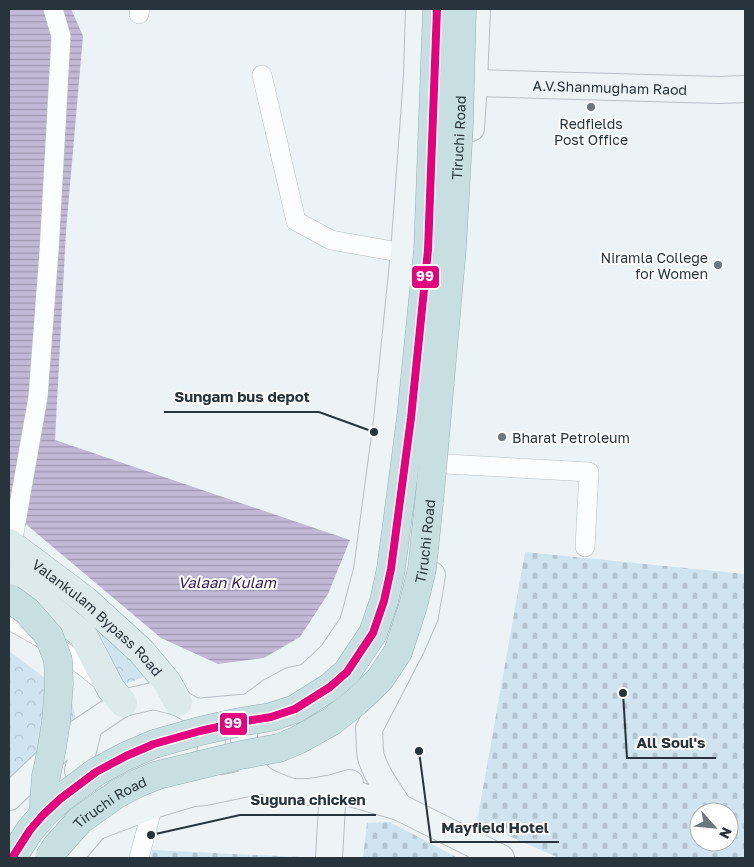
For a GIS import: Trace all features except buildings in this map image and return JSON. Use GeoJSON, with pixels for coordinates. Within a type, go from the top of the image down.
{"type":"FeatureCollection","features":[{"type":"Feature","properties":{"kind":"highway","name":"Tiruchi Road"},"geometry":{"type":"LineString","coordinates":[[12,858],[30,830],[43,815],[60,799],[96,772],[154,744],[200,731],[271,717],[295,710],[330,687],[347,672],[373,633],[384,601],[391,569],[411,418],[428,250],[437,9]]}},
{"type":"Feature","properties":{"kind":"highway","name":"Tiruchi Road"},"geometry":{"type":"LineString","coordinates":[[49,858],[56,847],[80,820],[117,794],[138,783],[158,775],[241,754],[279,748],[332,721],[356,702],[380,679],[398,652],[413,606],[422,569],[430,493],[452,248],[459,124],[462,9]]}},
{"type":"Feature","properties":{"kind":"highway"},"geometry":{"type":"LineString","coordinates":[[9,598],[27,611],[49,636],[58,660],[59,684],[51,753],[46,776],[43,815]]}},
{"type":"Feature","properties":{"kind":"main road","name":"Valankulam Bypass Road"},"geometry":{"type":"LineString","coordinates":[[10,544],[85,600],[141,651],[186,707]]}},
{"type":"Feature","properties":{"kind":"main road","name":"Valankulam Bypass Road"},"geometry":{"type":"LineString","coordinates":[[9,574],[83,635],[117,696]]}},
{"type":"Feature","properties":{"kind":"street"},"geometry":{"type":"LineString","coordinates":[[10,544],[38,397],[61,36],[53,9]]}},
{"type":"Feature","properties":{"kind":"street"},"geometry":{"type":"LineString","coordinates":[[308,677],[332,654],[353,623],[367,570],[387,421],[404,253],[417,76],[419,9]]}},
{"type":"Feature","properties":{"kind":"street"},"geometry":{"type":"LineString","coordinates":[[369,729],[412,646],[425,616],[438,536],[446,464],[474,83],[477,9]]}},
{"type":"Feature","properties":{"kind":"street"},"geometry":{"type":"LineString","coordinates":[[262,75],[296,221],[331,240],[404,253]]}},
{"type":"Feature","properties":{"kind":"street","name":"A.V.Shanmugham Raod"},"geometry":{"type":"LineString","coordinates":[[474,83],[719,90],[745,89]]}},
{"type":"Feature","properties":{"kind":"street"},"geometry":{"type":"LineString","coordinates":[[446,464],[589,472],[585,547]]}},
{"type":"Feature","properties":{"kind":"street"},"geometry":{"type":"LineString","coordinates":[[9,620],[38,635],[93,673],[117,696],[153,696],[186,707],[261,700]]}},
{"type":"Feature","properties":{"kind":"street"},"geometry":{"type":"LineString","coordinates":[[370,755],[363,771],[352,782],[310,792],[292,792],[263,780],[251,768],[244,750],[244,733],[248,714],[261,700],[290,681],[308,677],[323,680],[337,686],[349,694],[366,714],[369,729],[370,755],[375,768],[399,807]]}},
{"type":"Feature","properties":{"kind":"street"},"geometry":{"type":"LineString","coordinates":[[9,797],[72,737],[89,726],[117,696]]}},
{"type":"Feature","properties":{"kind":"street"},"geometry":{"type":"LineString","coordinates":[[186,707],[212,741],[205,792]]}},
{"type":"Feature","properties":{"kind":"street"},"geometry":{"type":"LineString","coordinates":[[89,726],[78,771],[84,801],[95,827]]}},
{"type":"Feature","properties":{"kind":"street"},"geometry":{"type":"LineString","coordinates":[[69,858],[95,827],[153,805],[193,793],[263,780]]}},
{"type":"Feature","properties":{"kind":"street"},"geometry":{"type":"LineString","coordinates":[[333,788],[399,807],[501,858]]}},
{"type":"Feature","properties":{"kind":"street"},"geometry":{"type":"LineString","coordinates":[[329,858],[333,788]]}},
{"type":"Feature","properties":{"kind":"street"},"geometry":{"type":"LineString","coordinates":[[139,858],[153,805]]}},
{"type":"Feature","properties":{"kind":"green space"},"geometry":{"type":"Polygon","coordinates":[[[525,552],[745,574],[745,858],[559,858],[477,822],[525,552]]]}},
{"type":"Feature","properties":{"kind":"green space"},"geometry":{"type":"Polygon","coordinates":[[[101,634],[137,662],[151,675],[119,686],[101,634]]]}},
{"type":"Feature","properties":{"kind":"green space"},"geometry":{"type":"Polygon","coordinates":[[[9,651],[71,698],[79,733],[9,806],[9,651]]]}},
{"type":"Feature","properties":{"kind":"green space"},"geometry":{"type":"Polygon","coordinates":[[[390,822],[458,858],[363,858],[367,823],[390,822]]]}},
{"type":"Feature","properties":{"kind":"green space"},"geometry":{"type":"Polygon","coordinates":[[[152,850],[301,857],[301,858],[151,858],[152,850]]]}},
{"type":"Feature","properties":{"kind":"water","name":"Valaan Kulam"},"geometry":{"type":"Polygon","coordinates":[[[9,9],[71,9],[83,36],[66,231],[55,440],[350,540],[328,594],[300,637],[264,658],[218,664],[161,638],[9,510],[9,9]]]}},
{"type":"Feature","properties":{"kind":"transit line","name":"99"},"geometry":{"type":"LineString","coordinates":[[12,858],[30,830],[43,815],[60,799],[96,772],[154,744],[200,731],[271,717],[295,709],[330,687],[347,672],[373,633],[384,601],[391,569],[411,418],[428,250],[437,9]]}},
{"type":"Feature","properties":{"kind":"place","name":"Redfields Post Office"},"geometry":{"type":"Point","coordinates":[591,107]}},
{"type":"Feature","properties":{"kind":"place","name":"Niramla College for Women"},"geometry":{"type":"Point","coordinates":[718,265]}},
{"type":"Feature","properties":{"kind":"place","name":"Sungam bus depot"},"geometry":{"type":"Point","coordinates":[374,432]}},
{"type":"Feature","properties":{"kind":"place","name":"Bharat Petroleum"},"geometry":{"type":"Point","coordinates":[502,437]}},
{"type":"Feature","properties":{"kind":"place","name":"All Soul's"},"geometry":{"type":"Point","coordinates":[623,693]}},
{"type":"Feature","properties":{"kind":"place","name":"Mayfield Hotel"},"geometry":{"type":"Point","coordinates":[419,751]}},
{"type":"Feature","properties":{"kind":"place","name":"Suguna chicken"},"geometry":{"type":"Point","coordinates":[151,835]}}]}
